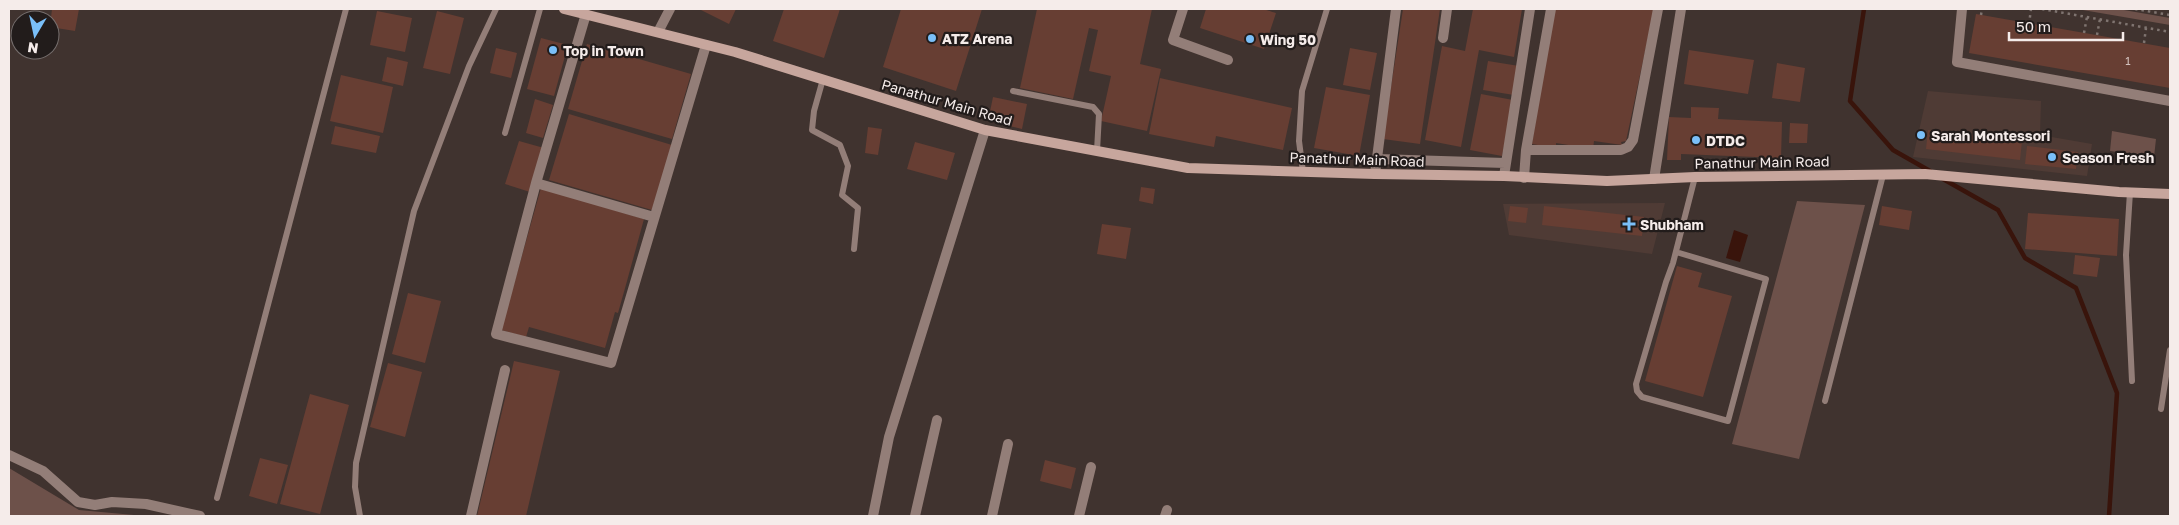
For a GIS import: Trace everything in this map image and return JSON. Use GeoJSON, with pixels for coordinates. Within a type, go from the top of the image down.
{"type":"FeatureCollection","features":[{"type":"Feature","properties":{"kind":"street","name":"Panathur Main Road"},"geometry":{"type":"LineString","coordinates":[[564,9],[706,45],[985,130],[1188,168],[1504,176],[1607,181],[1695,177],[1925,174],[2170,194]]}},
{"type":"Feature","properties":{"kind":"street"},"geometry":{"type":"LineString","coordinates":[[658,32],[670,9]]}},
{"type":"Feature","properties":{"kind":"street"},"geometry":{"type":"LineString","coordinates":[[1183,9],[1173,40],[1228,60]]}},
{"type":"Feature","properties":{"kind":"street"},"geometry":{"type":"LineString","coordinates":[[1375,174],[1396,9]]}},
{"type":"Feature","properties":{"kind":"street"},"geometry":{"type":"LineString","coordinates":[[1443,38],[1447,9]]}},
{"type":"Feature","properties":{"kind":"street"},"geometry":{"type":"LineString","coordinates":[[1504,176],[1530,9]]}},
{"type":"Feature","properties":{"kind":"street"},"geometry":{"type":"LineString","coordinates":[[1524,178],[1526,150],[1551,9]]}},
{"type":"Feature","properties":{"kind":"street"},"geometry":{"type":"LineString","coordinates":[[1526,150],[1621,150],[1628,147],[1633,140],[1658,9]]}},
{"type":"Feature","properties":{"kind":"street"},"geometry":{"type":"LineString","coordinates":[[1654,179],[1681,9]]}},
{"type":"Feature","properties":{"kind":"street"},"geometry":{"type":"LineString","coordinates":[[1962,9],[1956,62],[2170,100]]}},
{"type":"Feature","properties":{"kind":"street"},"geometry":{"type":"LineString","coordinates":[[586,14],[536,183],[496,334],[611,363],[706,45]]}},
{"type":"Feature","properties":{"kind":"street"},"geometry":{"type":"LineString","coordinates":[[873,516],[888,437],[985,130]]}},
{"type":"Feature","properties":{"kind":"street"},"geometry":{"type":"LineString","coordinates":[[1377,159],[1505,163]]}},
{"type":"Feature","properties":{"kind":"street"},"geometry":{"type":"LineString","coordinates":[[536,183],[654,217]]}},
{"type":"Feature","properties":{"kind":"street"},"geometry":{"type":"LineString","coordinates":[[471,516],[506,370]]}},
{"type":"Feature","properties":{"kind":"street"},"geometry":{"type":"LineString","coordinates":[[916,516],[937,420]]}},
{"type":"Feature","properties":{"kind":"street"},"geometry":{"type":"LineString","coordinates":[[992,516],[1008,444]]}},
{"type":"Feature","properties":{"kind":"street"},"geometry":{"type":"LineString","coordinates":[[9,455],[43,471],[78,502],[95,505],[112,502],[146,504],[200,516]]}},
{"type":"Feature","properties":{"kind":"street"},"geometry":{"type":"LineString","coordinates":[[1079,516],[1091,466]]}},
{"type":"Feature","properties":{"kind":"lane"},"geometry":{"type":"LineString","coordinates":[[217,498],[346,9]]}},
{"type":"Feature","properties":{"kind":"lane"},"geometry":{"type":"LineString","coordinates":[[360,516],[355,487],[356,462],[414,211],[469,66],[496,9]]}},
{"type":"Feature","properties":{"kind":"lane"},"geometry":{"type":"LineString","coordinates":[[504,133],[540,9]]}},
{"type":"Feature","properties":{"kind":"lane"},"geometry":{"type":"LineString","coordinates":[[1303,172],[1298,141],[1302,91],[1327,9]]}},
{"type":"Feature","properties":{"kind":"lane"},"geometry":{"type":"LineString","coordinates":[[822,80],[814,111],[812,130],[840,145],[848,166],[842,195],[858,208],[854,249]]}},
{"type":"Feature","properties":{"kind":"lane"},"geometry":{"type":"LineString","coordinates":[[1013,91],[1093,107],[1099,114],[1097,151]]}},
{"type":"Feature","properties":{"kind":"lane"},"geometry":{"type":"LineString","coordinates":[[1825,401],[1883,175]]}},
{"type":"Feature","properties":{"kind":"lane"},"geometry":{"type":"LineString","coordinates":[[1676,252],[1766,279],[1728,421],[1642,397],[1637,391],[1636,384],[1676,252],[1695,177]]}},
{"type":"Feature","properties":{"kind":"lane"},"geometry":{"type":"LineString","coordinates":[[2130,192],[2126,256],[2132,381]]}},
{"type":"Feature","properties":{"kind":"lane"},"geometry":{"type":"LineString","coordinates":[[2162,409],[2170,350]]}},
{"type":"Feature","properties":{"kind":"path"},"geometry":{"type":"LineString","coordinates":[[1981,15],[1982,9]]}},
{"type":"Feature","properties":{"kind":"path"},"geometry":{"type":"LineString","coordinates":[[2029,24],[2031,9]]}},
{"type":"Feature","properties":{"kind":"path"},"geometry":{"type":"LineString","coordinates":[[2042,9],[2170,32]]}},
{"type":"Feature","properties":{"kind":"path"},"geometry":{"type":"LineString","coordinates":[[2135,9],[2156,11],[2170,15]]}},
{"type":"Feature","properties":{"kind":"path"},"geometry":{"type":"LineString","coordinates":[[2084,33],[2087,17]]}},
{"type":"Feature","properties":{"kind":"path"},"geometry":{"type":"LineString","coordinates":[[2097,35],[2100,19]]}},
{"type":"Feature","properties":{"kind":"path"},"geometry":{"type":"LineString","coordinates":[[2144,43],[2146,28]]}},
{"type":"Feature","properties":{"kind":"shaded area"},"geometry":{"type":"Polygon","coordinates":[[[2077,9],[2118,9],[2170,18],[2170,25],[2077,9]]]}},
{"type":"Feature","properties":{"kind":"shaded area"},"geometry":{"type":"Polygon","coordinates":[[[1928,91],[2041,101],[2040,135],[2092,144],[2087,176],[1913,157],[1928,91]]]}},
{"type":"Feature","properties":{"kind":"shaded area"},"geometry":{"type":"Polygon","coordinates":[[[2112,131],[2156,139],[2154,157],[2110,151],[2112,131]]]}},
{"type":"Feature","properties":{"kind":"shaded area"},"geometry":{"type":"Polygon","coordinates":[[[1797,201],[1865,205],[1799,459],[1732,444],[1797,201]]]}},
{"type":"Feature","properties":{"kind":"shaded area"},"geometry":{"type":"Polygon","coordinates":[[[1665,203],[1652,254],[1509,235],[1503,204],[1665,203]]]}},
{"type":"Feature","properties":{"kind":"shaded area"},"geometry":{"type":"Polygon","coordinates":[[[1734,230],[1748,235],[1740,262],[1726,258],[1734,230]]]}},
{"type":"Feature","properties":{"kind":"shaded area"},"geometry":{"type":"Polygon","coordinates":[[[9,468],[79,510],[145,516],[9,516],[9,468]]]}},
{"type":"Feature","properties":{"kind":"building"},"geometry":{"type":"Polygon","coordinates":[[[79,9],[75,31],[60,29],[60,10],[52,10],[79,9]]]}},
{"type":"Feature","properties":{"kind":"building"},"geometry":{"type":"Polygon","coordinates":[[[699,9],[736,9],[729,24],[699,9]]]}},
{"type":"Feature","properties":{"kind":"building"},"geometry":{"type":"Polygon","coordinates":[[[784,9],[840,9],[824,58],[773,41],[784,9]]]}},
{"type":"Feature","properties":{"kind":"building","name":"ATZ Arena"},"geometry":{"type":"Polygon","coordinates":[[[901,9],[982,9],[956,91],[883,67],[901,9]]]}},
{"type":"Feature","properties":{"kind":"building"},"geometry":{"type":"Polygon","coordinates":[[[1037,9],[1152,9],[1140,64],[1161,69],[1147,131],[1101,121],[1111,76],[1089,71],[1098,30],[1089,28],[1073,99],[1020,88],[1037,9]]]}},
{"type":"Feature","properties":{"kind":"building","name":"Wing 50"},"geometry":{"type":"Polygon","coordinates":[[[1206,9],[1263,9],[1276,13],[1264,49],[1200,28],[1206,9]]]}},
{"type":"Feature","properties":{"kind":"building"},"geometry":{"type":"Polygon","coordinates":[[[1403,9],[1440,9],[1420,144],[1383,139],[1403,9]]]}},
{"type":"Feature","properties":{"kind":"building"},"geometry":{"type":"Polygon","coordinates":[[[1473,9],[1522,9],[1514,57],[1479,50],[1461,147],[1425,140],[1442,46],[1465,51],[1473,9]]]}},
{"type":"Feature","properties":{"kind":"building"},"geometry":{"type":"Polygon","coordinates":[[[1553,9],[1654,9],[1626,141],[1621,142],[1622,145],[1594,141],[1593,149],[1556,143],[1556,148],[1532,144],[1553,9]]]}},
{"type":"Feature","properties":{"kind":"building"},"geometry":{"type":"Polygon","coordinates":[[[377,11],[412,18],[405,52],[370,45],[377,11]]]}},
{"type":"Feature","properties":{"kind":"building"},"geometry":{"type":"Polygon","coordinates":[[[437,11],[464,18],[450,74],[423,68],[437,11]]]}},
{"type":"Feature","properties":{"kind":"building"},"geometry":{"type":"Polygon","coordinates":[[[1976,14],[2170,48],[2170,88],[1969,53],[1976,14]]]}},
{"type":"Feature","properties":{"kind":"building"},"geometry":{"type":"Polygon","coordinates":[[[541,38],[568,45],[554,96],[527,89],[541,38]]]}},
{"type":"Feature","properties":{"kind":"building"},"geometry":{"type":"Polygon","coordinates":[[[587,44],[691,74],[672,139],[568,109],[587,44]]]}},
{"type":"Feature","properties":{"kind":"building"},"geometry":{"type":"Polygon","coordinates":[[[496,48],[517,53],[511,78],[490,73],[496,48]]]}},
{"type":"Feature","properties":{"kind":"building"},"geometry":{"type":"Polygon","coordinates":[[[1350,48],[1377,53],[1370,90],[1343,85],[1350,48]]]}},
{"type":"Feature","properties":{"kind":"building"},"geometry":{"type":"Polygon","coordinates":[[[1689,50],[1754,60],[1748,94],[1684,84],[1689,50]]]}},
{"type":"Feature","properties":{"kind":"building"},"geometry":{"type":"Polygon","coordinates":[[[387,57],[408,62],[403,86],[382,81],[387,57]]]}},
{"type":"Feature","properties":{"kind":"building"},"geometry":{"type":"Polygon","coordinates":[[[1488,61],[1519,66],[1514,95],[1483,90],[1488,61]]]}},
{"type":"Feature","properties":{"kind":"building"},"geometry":{"type":"Polygon","coordinates":[[[1777,63],[1805,68],[1800,102],[1772,98],[1777,63]]]}},
{"type":"Feature","properties":{"kind":"building"},"geometry":{"type":"Polygon","coordinates":[[[341,75],[393,87],[383,133],[330,121],[341,75]]]}},
{"type":"Feature","properties":{"kind":"building"},"geometry":{"type":"Polygon","coordinates":[[[1160,78],[1292,108],[1283,150],[1216,136],[1214,147],[1149,134],[1160,78]]]}},
{"type":"Feature","properties":{"kind":"building"},"geometry":{"type":"Polygon","coordinates":[[[1326,87],[1370,95],[1359,156],[1314,148],[1326,87]]]}},
{"type":"Feature","properties":{"kind":"building"},"geometry":{"type":"Polygon","coordinates":[[[1481,94],[1513,100],[1502,156],[1470,150],[1481,94]]]}},
{"type":"Feature","properties":{"kind":"building"},"geometry":{"type":"Polygon","coordinates":[[[993,97],[1027,104],[1022,129],[988,121],[993,97]]]}},
{"type":"Feature","properties":{"kind":"building"},"geometry":{"type":"Polygon","coordinates":[[[535,99],[553,105],[543,138],[526,133],[535,99]]]}},
{"type":"Feature","properties":{"kind":"building"},"geometry":{"type":"Polygon","coordinates":[[[1691,107],[1719,108],[1718,119],[1782,122],[1781,158],[1681,154],[1681,160],[1667,160],[1669,117],[1691,118],[1691,107]]]}},
{"type":"Feature","properties":{"kind":"building"},"geometry":{"type":"Polygon","coordinates":[[[569,114],[672,145],[652,210],[549,180],[569,114]]]}},
{"type":"Feature","properties":{"kind":"building"},"geometry":{"type":"Polygon","coordinates":[[[1790,123],[1808,124],[1807,143],[1789,143],[1790,123]]]}},
{"type":"Feature","properties":{"kind":"building"},"geometry":{"type":"Polygon","coordinates":[[[335,126],[380,136],[376,153],[331,144],[335,126]]]}},
{"type":"Feature","properties":{"kind":"building"},"geometry":{"type":"Polygon","coordinates":[[[868,127],[882,129],[878,155],[865,153],[868,127]]]}},
{"type":"Feature","properties":{"kind":"building"},"geometry":{"type":"Polygon","coordinates":[[[1928,130],[2022,141],[2020,160],[1926,149],[1928,130]]]}},
{"type":"Feature","properties":{"kind":"building"},"geometry":{"type":"Polygon","coordinates":[[[519,141],[544,148],[530,192],[505,184],[519,141]]]}},
{"type":"Feature","properties":{"kind":"building"},"geometry":{"type":"Polygon","coordinates":[[[915,142],[955,153],[947,180],[907,169],[915,142]]]}},
{"type":"Feature","properties":{"kind":"building"},"geometry":{"type":"Polygon","coordinates":[[[2027,146],[2078,152],[2076,169],[2025,164],[2027,146]]]}},
{"type":"Feature","properties":{"kind":"building"},"geometry":{"type":"Polygon","coordinates":[[[1141,187],[1155,189],[1153,204],[1139,201],[1141,187]]]}},
{"type":"Feature","properties":{"kind":"building"},"geometry":{"type":"Polygon","coordinates":[[[541,188],[644,219],[618,313],[615,312],[605,348],[529,327],[526,337],[501,330],[541,188]]]}},
{"type":"Feature","properties":{"kind":"building"},"geometry":{"type":"Polygon","coordinates":[[[1510,206],[1528,208],[1526,223],[1508,221],[1510,206]]]}},
{"type":"Feature","properties":{"kind":"building"},"geometry":{"type":"Polygon","coordinates":[[[1544,206],[1644,217],[1642,236],[1542,225],[1544,206]]]}},
{"type":"Feature","properties":{"kind":"building"},"geometry":{"type":"Polygon","coordinates":[[[1882,206],[1912,211],[1909,230],[1879,225],[1882,206]]]}},
{"type":"Feature","properties":{"kind":"building"},"geometry":{"type":"Polygon","coordinates":[[[2028,213],[2119,219],[2117,256],[2025,249],[2028,213]]]}},
{"type":"Feature","properties":{"kind":"building"},"geometry":{"type":"Polygon","coordinates":[[[1102,224],[1131,228],[1126,259],[1097,254],[1102,224]]]}},
{"type":"Feature","properties":{"kind":"building"},"geometry":{"type":"Polygon","coordinates":[[[2075,255],[2100,258],[2097,277],[2073,274],[2075,255]]]}},
{"type":"Feature","properties":{"kind":"building"},"geometry":{"type":"Polygon","coordinates":[[[1677,266],[1702,273],[1698,287],[1732,296],[1703,397],[1645,381],[1677,266]]]}},
{"type":"Feature","properties":{"kind":"building"},"geometry":{"type":"Polygon","coordinates":[[[408,293],[441,301],[425,363],[392,354],[408,293]]]}},
{"type":"Feature","properties":{"kind":"building"},"geometry":{"type":"Polygon","coordinates":[[[514,361],[560,371],[526,516],[477,516],[514,361]]]}},
{"type":"Feature","properties":{"kind":"building"},"geometry":{"type":"Polygon","coordinates":[[[388,363],[422,372],[405,437],[370,427],[388,363]]]}},
{"type":"Feature","properties":{"kind":"building"},"geometry":{"type":"Polygon","coordinates":[[[310,394],[349,405],[320,514],[280,504],[310,394]]]}},
{"type":"Feature","properties":{"kind":"building"},"geometry":{"type":"Polygon","coordinates":[[[260,458],[288,465],[277,504],[249,496],[260,458]]]}},
{"type":"Feature","properties":{"kind":"building"},"geometry":{"type":"Polygon","coordinates":[[[1045,460],[1076,468],[1071,489],[1040,481],[1045,460]]]}},
{"type":"Feature","properties":{"kind":"waterway"},"geometry":{"type":"LineString","coordinates":[[1864,9],[1850,101],[1893,150],[1930,171]]}},
{"type":"Feature","properties":{"kind":"waterway"},"geometry":{"type":"LineString","coordinates":[[1943,179],[1998,210],[2025,258],[2076,288],[2117,393],[2109,516]]}},
{"type":"Feature","properties":{"kind":"place","name":"ATZ Arena"},"geometry":{"type":"Point","coordinates":[932,38]}},
{"type":"Feature","properties":{"kind":"place","name":"Wing 50"},"geometry":{"type":"Point","coordinates":[1250,39]}},
{"type":"Feature","properties":{"kind":"place","name":"Top in Town"},"geometry":{"type":"Point","coordinates":[553,50]}},
{"type":"Feature","properties":{"kind":"place","name":"Sarah Montessori"},"geometry":{"type":"Point","coordinates":[1921,135]}},
{"type":"Feature","properties":{"kind":"place","name":"DTDC"},"geometry":{"type":"Point","coordinates":[1696,140]}},
{"type":"Feature","properties":{"kind":"place","name":"Season Fresh"},"geometry":{"type":"Point","coordinates":[2052,157]}},
{"type":"Feature","properties":{"kind":"place","name":"Shubham"},"geometry":{"type":"Point","coordinates":[1629,224]}}]}
